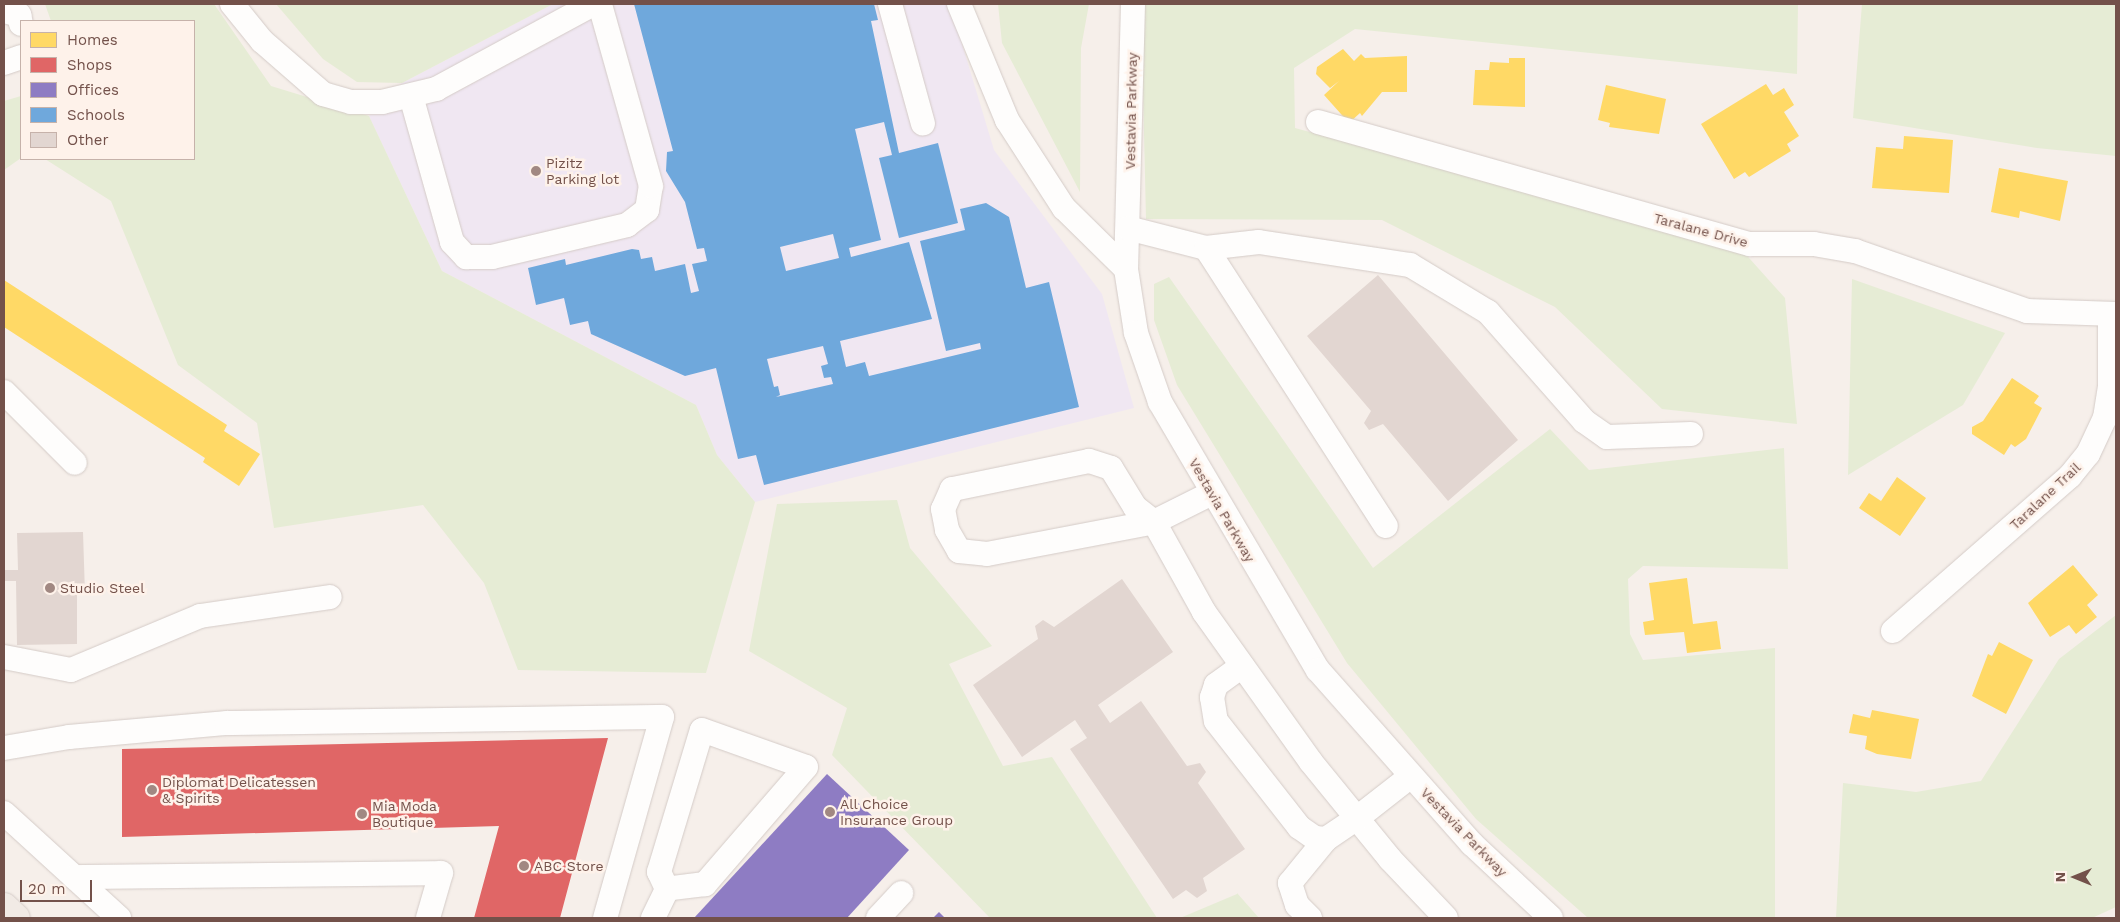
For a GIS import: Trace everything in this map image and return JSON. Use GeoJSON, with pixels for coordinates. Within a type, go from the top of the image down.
{"type":"FeatureCollection","features":[{"type":"Feature","properties":{"kind":"main road"},"geometry":{"type":"LineString","coordinates":[[4,907],[16,918]]}},
{"type":"Feature","properties":{"kind":"street"},"geometry":{"type":"LineString","coordinates":[[232,4],[262,41],[323,94],[351,102],[411,96],[436,88],[594,4]]}},
{"type":"Feature","properties":{"kind":"street"},"geometry":{"type":"LineString","coordinates":[[411,96],[452,242],[466,256],[492,256],[627,225],[647,210],[651,186],[600,4]]}},
{"type":"Feature","properties":{"kind":"street"},"geometry":{"type":"LineString","coordinates":[[890,4],[923,124]]}},
{"type":"Feature","properties":{"kind":"street"},"geometry":{"type":"LineString","coordinates":[[959,4],[1007,120],[1064,208],[1126,269]]}},
{"type":"Feature","properties":{"kind":"street","name":"Vestavia Parkway"},"geometry":{"type":"LineString","coordinates":[[1133,4],[1126,269],[1146,369],[1212,493],[1318,670],[1472,844],[1543,916]]}},
{"type":"Feature","properties":{"kind":"street"},"geometry":{"type":"LineString","coordinates":[[4,11],[19,15],[20,20]]}},
{"type":"Feature","properties":{"kind":"street"},"geometry":{"type":"LineString","coordinates":[[4,63],[20,57]]}},
{"type":"Feature","properties":{"kind":"street","name":"Taralane Drive"},"geometry":{"type":"LineString","coordinates":[[1318,122],[1750,244],[1814,244],[1855,251],[2027,311],[2113,315]]}},
{"type":"Feature","properties":{"kind":"street"},"geometry":{"type":"LineString","coordinates":[[1128,228],[1206,248],[1259,242],[1410,265],[1488,312],[1584,421],[1607,437],[1691,434]]}},
{"type":"Feature","properties":{"kind":"street"},"geometry":{"type":"LineString","coordinates":[[1206,248],[1386,526]]}},
{"type":"Feature","properties":{"kind":"street","name":"Taralane Trail"},"geometry":{"type":"LineString","coordinates":[[1893,631],[2070,476],[2088,454],[2105,418],[2110,387],[2113,315]]}},
{"type":"Feature","properties":{"kind":"street"},"geometry":{"type":"LineString","coordinates":[[4,392],[75,463]]}},
{"type":"Feature","properties":{"kind":"street"},"geometry":{"type":"LineString","coordinates":[[1212,493],[1154,522],[987,554],[959,551],[946,530],[942,509],[952,489],[1089,461],[1111,468],[1135,507],[1154,522],[1204,612],[1242,666],[1356,819],[1446,918]]}},
{"type":"Feature","properties":{"kind":"street"},"geometry":{"type":"LineString","coordinates":[[4,658],[71,670],[200,616],[330,597]]}},
{"type":"Feature","properties":{"kind":"street"},"geometry":{"type":"LineString","coordinates":[[1242,666],[1216,685],[1212,705],[1216,721],[1299,827],[1315,838],[1326,839]]}},
{"type":"Feature","properties":{"kind":"street"},"geometry":{"type":"LineString","coordinates":[[4,748],[69,737],[227,722],[662,718],[605,918]]}},
{"type":"Feature","properties":{"kind":"street"},"geometry":{"type":"LineString","coordinates":[[702,730],[806,767],[706,884],[667,890],[659,872],[702,730]]}},
{"type":"Feature","properties":{"kind":"street"},"geometry":{"type":"LineString","coordinates":[[1310,918],[1297,904],[1290,883],[1326,839],[1356,819],[1411,776]]}},
{"type":"Feature","properties":{"kind":"street"},"geometry":{"type":"LineString","coordinates":[[4,813],[119,918]]}},
{"type":"Feature","properties":{"kind":"street"},"geometry":{"type":"LineString","coordinates":[[74,877],[441,873],[428,918]]}},
{"type":"Feature","properties":{"kind":"street"},"geometry":{"type":"LineString","coordinates":[[653,918],[667,890]]}},
{"type":"Feature","properties":{"kind":"street"},"geometry":{"type":"LineString","coordinates":[[878,918],[901,893]]}},
{"type":"Feature","properties":{"kind":"shaded area"},"geometry":{"type":"Polygon","coordinates":[[[553,4],[950,4],[994,150],[1102,294],[1134,408],[755,502],[717,455],[696,405],[442,271],[369,116],[402,83],[553,4]]]}},
{"type":"Feature","properties":{"kind":"green space"},"geometry":{"type":"Polygon","coordinates":[[[45,4],[214,4],[271,86],[369,116],[442,271],[696,405],[717,455],[755,502],[706,673],[518,670],[484,583],[423,505],[274,528],[257,423],[178,365],[111,201],[47,160],[195,160],[195,20],[51,20],[45,4]]]}},
{"type":"Feature","properties":{"kind":"green space"},"geometry":{"type":"Polygon","coordinates":[[[276,4],[553,4],[402,83],[357,82],[323,59],[276,4]]]}},
{"type":"Feature","properties":{"kind":"green space"},"geometry":{"type":"Polygon","coordinates":[[[998,4],[1089,4],[1081,48],[1080,192],[1002,43],[998,4]]]}},
{"type":"Feature","properties":{"kind":"green space"},"geometry":{"type":"Polygon","coordinates":[[[1141,4],[1798,4],[1797,74],[1355,29],[1294,68],[1295,128],[1741,249],[1785,298],[1797,424],[1662,409],[1555,307],[1382,220],[1146,219],[1141,4]]]}},
{"type":"Feature","properties":{"kind":"green space"},"geometry":{"type":"Polygon","coordinates":[[[1862,4],[2116,4],[2116,156],[2037,148],[1853,118],[1862,4]]]}},
{"type":"Feature","properties":{"kind":"green space"},"geometry":{"type":"Polygon","coordinates":[[[20,96],[20,159],[4,170],[4,101],[20,96]]]}},
{"type":"Feature","properties":{"kind":"green space"},"geometry":{"type":"Polygon","coordinates":[[[1169,277],[1373,568],[1550,429],[1589,470],[1784,448],[1788,569],[1643,566],[1628,579],[1630,634],[1643,660],[1775,648],[1775,918],[1588,918],[1476,819],[1347,663],[1177,385],[1154,320],[1154,284],[1169,277]]]}},
{"type":"Feature","properties":{"kind":"green space"},"geometry":{"type":"Polygon","coordinates":[[[1852,279],[2005,333],[1963,405],[1848,475],[1852,279]]]}},
{"type":"Feature","properties":{"kind":"green space"},"geometry":{"type":"Polygon","coordinates":[[[897,500],[910,548],[992,646],[949,664],[1003,766],[1052,757],[1157,918],[990,918],[832,755],[847,708],[749,651],[777,504],[897,500]]]}},
{"type":"Feature","properties":{"kind":"green space"},"geometry":{"type":"Polygon","coordinates":[[[2116,615],[2116,907],[2092,918],[1836,918],[1843,783],[1916,792],[1981,781],[2059,659],[2116,615]]]}},
{"type":"Feature","properties":{"kind":"green space"},"geometry":{"type":"Polygon","coordinates":[[[1237,894],[1259,918],[1180,918],[1237,894]]]}},
{"type":"Feature","properties":{"kind":"building: Homes"},"geometry":{"type":"Polygon","coordinates":[[[1343,49],[1354,61],[1361,54],[1365,58],[1407,56],[1407,92],[1382,92],[1362,116],[1360,113],[1349,123],[1324,95],[1339,81],[1330,88],[1316,74],[1317,67],[1343,49]]]}},
{"type":"Feature","properties":{"kind":"building: Homes"},"geometry":{"type":"Polygon","coordinates":[[[1509,58],[1525,58],[1525,107],[1473,105],[1475,70],[1489,70],[1490,62],[1509,63],[1509,58]]]}},
{"type":"Feature","properties":{"kind":"building: Homes"},"geometry":{"type":"Polygon","coordinates":[[[1766,84],[1773,95],[1784,88],[1794,105],[1784,112],[1799,136],[1787,144],[1791,151],[1749,177],[1745,172],[1734,179],[1701,124],[1766,84]]]}},
{"type":"Feature","properties":{"kind":"building: Homes"},"geometry":{"type":"Polygon","coordinates":[[[1606,85],[1666,99],[1659,134],[1609,127],[1610,123],[1598,120],[1606,85]]]}},
{"type":"Feature","properties":{"kind":"building: Homes"},"geometry":{"type":"Polygon","coordinates":[[[1904,136],[1953,140],[1949,193],[1872,188],[1876,147],[1903,149],[1904,136]]]}},
{"type":"Feature","properties":{"kind":"building: Homes"},"geometry":{"type":"Polygon","coordinates":[[[1999,168],[2068,181],[2060,221],[2020,211],[2019,218],[1991,212],[1999,168]]]}},
{"type":"Feature","properties":{"kind":"building: Homes"},"geometry":{"type":"Polygon","coordinates":[[[4,280],[227,425],[224,431],[260,454],[239,486],[203,462],[205,458],[4,327],[4,280]]]}},
{"type":"Feature","properties":{"kind":"building: Homes"},"geometry":{"type":"Polygon","coordinates":[[[2012,378],[2039,396],[2034,403],[2042,408],[2026,439],[2015,447],[2011,444],[2004,455],[1972,434],[1972,427],[1983,421],[2012,378]]]}},
{"type":"Feature","properties":{"kind":"building: Homes"},"geometry":{"type":"Polygon","coordinates":[[[1897,477],[1926,498],[1900,536],[1859,508],[1869,493],[1881,501],[1897,477]]]}},
{"type":"Feature","properties":{"kind":"building: Homes"},"geometry":{"type":"Polygon","coordinates":[[[2073,565],[2098,595],[2087,605],[2097,617],[2076,634],[2069,625],[2050,637],[2028,603],[2073,565]]]}},
{"type":"Feature","properties":{"kind":"building: Homes"},"geometry":{"type":"Polygon","coordinates":[[[1687,578],[1693,624],[1717,621],[1721,649],[1687,653],[1684,632],[1645,635],[1643,622],[1654,620],[1649,583],[1687,578]]]}},
{"type":"Feature","properties":{"kind":"building: Homes"},"geometry":{"type":"Polygon","coordinates":[[[1999,642],[2033,660],[2006,714],[1972,696],[1988,654],[1992,656],[1999,642]]]}},
{"type":"Feature","properties":{"kind":"building: Homes"},"geometry":{"type":"Polygon","coordinates":[[[1872,710],[1919,719],[1911,759],[1877,754],[1865,749],[1867,736],[1849,733],[1853,714],[1870,718],[1872,710]]]}},
{"type":"Feature","properties":{"kind":"building: Shops"},"geometry":{"type":"Polygon","coordinates":[[[608,738],[560,918],[474,918],[499,826],[122,837],[122,749],[608,738]]]}},
{"type":"Feature","properties":{"kind":"building: Offices","name":"All Choice Insurance Group"},"geometry":{"type":"Polygon","coordinates":[[[827,774],[909,850],[847,918],[694,918],[827,774]]]}},
{"type":"Feature","properties":{"kind":"building: Offices"},"geometry":{"type":"Polygon","coordinates":[[[939,912],[945,918],[933,918],[939,912]]]}},
{"type":"Feature","properties":{"kind":"building: Schools"},"geometry":{"type":"Polygon","coordinates":[[[634,4],[874,4],[878,20],[871,21],[899,153],[938,143],[958,223],[899,238],[879,158],[892,155],[884,122],[855,129],[881,240],[849,248],[851,257],[909,242],[932,319],[840,341],[846,367],[865,362],[869,376],[981,349],[980,343],[946,351],[920,241],[965,230],[960,209],[986,203],[1009,217],[1026,288],[1049,282],[1079,407],[764,485],[756,455],[738,459],[716,368],[685,376],[591,334],[588,321],[570,325],[564,298],[536,305],[528,268],[565,259],[566,265],[632,249],[639,250],[641,259],[652,257],[655,271],[685,264],[691,293],[699,291],[692,264],[707,261],[704,248],[697,249],[685,202],[666,171],[667,152],[673,151],[634,4]],[[833,234],[780,247],[786,271],[839,258],[833,234]],[[823,346],[767,359],[774,387],[778,386],[780,395],[776,397],[833,384],[831,377],[824,378],[821,366],[828,364],[823,346]]]}},
{"type":"Feature","properties":{"kind":"building: Other"},"geometry":{"type":"Polygon","coordinates":[[[1378,275],[1518,440],[1448,501],[1383,424],[1369,430],[1364,423],[1371,411],[1307,336],[1378,275]]]}},
{"type":"Feature","properties":{"kind":"building: Other","name":"Studio Steel"},"geometry":{"type":"Polygon","coordinates":[[[83,532],[85,594],[77,594],[77,644],[17,645],[16,581],[4,581],[4,570],[18,570],[17,533],[83,532]]]}},
{"type":"Feature","properties":{"kind":"building: Other"},"geometry":{"type":"Polygon","coordinates":[[[1122,579],[1173,652],[1098,705],[1110,723],[1141,701],[1187,766],[1200,763],[1206,772],[1198,783],[1245,849],[1203,878],[1207,891],[1197,898],[1186,890],[1173,899],[1070,749],[1087,738],[1075,720],[1022,757],[973,685],[1038,639],[1035,626],[1043,620],[1054,627],[1122,579]]]}},
{"type":"Feature","properties":{"kind":"place","name":"Pizitz Parking lot"},"geometry":{"type":"Point","coordinates":[536,171]}},
{"type":"Feature","properties":{"kind":"place","name":"Studio Steel"},"geometry":{"type":"Point","coordinates":[50,588]}},
{"type":"Feature","properties":{"kind":"place","name":"Diplomat Delicatessen & Spirits"},"geometry":{"type":"Point","coordinates":[152,790]}},
{"type":"Feature","properties":{"kind":"place","name":"All Choice Insurance Group"},"geometry":{"type":"Point","coordinates":[830,812]}},
{"type":"Feature","properties":{"kind":"place","name":"Mia Moda Boutique"},"geometry":{"type":"Point","coordinates":[362,814]}},
{"type":"Feature","properties":{"kind":"place","name":"ABC Store"},"geometry":{"type":"Point","coordinates":[524,866]}}]}
